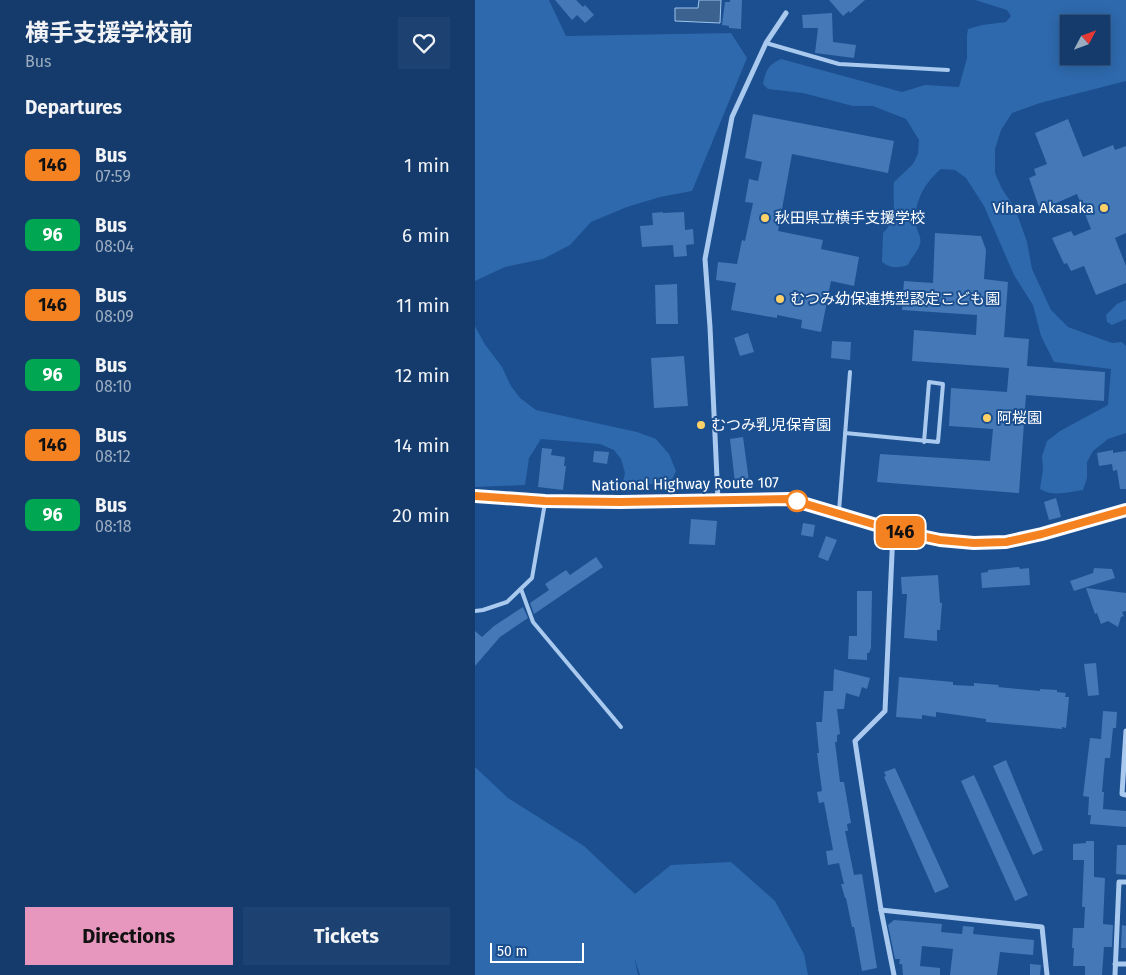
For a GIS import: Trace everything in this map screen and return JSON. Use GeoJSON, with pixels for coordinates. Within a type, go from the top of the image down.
{"type":"FeatureCollection","features":[{"type":"Feature","properties":{"kind":"highway","name":"National Highway Route 107"},"geometry":{"type":"LineString","coordinates":[[475,496],[545,501],[620,502],[789,499],[893,530],[940,540],[974,543],[1006,542],[1042,534],[1126,510]]}},
{"type":"Feature","properties":{"kind":"street"},"geometry":{"type":"LineString","coordinates":[[718,500],[711,336],[705,259],[732,117],[765,43],[786,13]]}},
{"type":"Feature","properties":{"kind":"street"},"geometry":{"type":"LineString","coordinates":[[893,530],[885,710],[855,742],[881,910],[894,975]]}},
{"type":"Feature","properties":{"kind":"street"},"geometry":{"type":"LineString","coordinates":[[1126,731],[1122,794],[1126,795]]}},
{"type":"Feature","properties":{"kind":"street"},"geometry":{"type":"LineString","coordinates":[[1115,975],[1119,882],[1126,882]]}},
{"type":"Feature","properties":{"kind":"street"},"geometry":{"type":"LineString","coordinates":[[881,910],[1042,927],[1047,975]]}},
{"type":"Feature","properties":{"kind":"street"},"geometry":{"type":"LineString","coordinates":[[1115,964],[1126,964]]}},
{"type":"Feature","properties":{"kind":"lane"},"geometry":{"type":"LineString","coordinates":[[765,43],[839,64],[948,70]]}},
{"type":"Feature","properties":{"kind":"lane"},"geometry":{"type":"LineString","coordinates":[[838,514],[850,372]]}},
{"type":"Feature","properties":{"kind":"lane"},"geometry":{"type":"LineString","coordinates":[[845,434],[924,442],[938,442],[943,384],[929,382],[924,442]]}},
{"type":"Feature","properties":{"kind":"lane"},"geometry":{"type":"LineString","coordinates":[[475,611],[507,602],[532,578],[545,501]]}},
{"type":"Feature","properties":{"kind":"lane"},"geometry":{"type":"LineString","coordinates":[[521,589],[533,622],[621,727]]}},
{"type":"Feature","properties":{"kind":"shaded area"},"geometry":{"type":"Polygon","coordinates":[[[475,0],[549,0],[566,36],[731,33],[747,58],[692,191],[660,197],[627,207],[591,222],[570,245],[543,259],[505,267],[475,281],[475,0]]]}},
{"type":"Feature","properties":{"kind":"shaded area"},"geometry":{"type":"Polygon","coordinates":[[[699,0],[721,0],[720,23],[675,21],[675,8],[698,8],[699,0]]]}},
{"type":"Feature","properties":{"kind":"shaded area"},"geometry":{"type":"Polygon","coordinates":[[[975,0],[1126,0],[1126,81],[1040,103],[1012,113],[1001,130],[995,149],[995,173],[1002,189],[1015,208],[1027,242],[1032,269],[1051,310],[1068,327],[1112,343],[1122,342],[1126,346],[1126,433],[1108,439],[1093,451],[1087,462],[1087,478],[1083,490],[1066,493],[1050,493],[1040,489],[1043,469],[1042,456],[1047,441],[1060,431],[1108,405],[1111,369],[1054,362],[1041,336],[1033,305],[1014,275],[984,206],[966,178],[955,170],[941,169],[930,180],[921,194],[916,209],[920,244],[908,265],[894,267],[882,262],[883,233],[893,216],[894,182],[913,164],[918,154],[919,140],[906,119],[873,106],[853,106],[803,93],[768,89],[763,84],[768,68],[781,59],[902,92],[925,85],[959,87],[967,58],[968,29],[1006,22],[1011,16],[1007,10],[975,0]]]}},
{"type":"Feature","properties":{"kind":"shaded area"},"geometry":{"type":"Polygon","coordinates":[[[1126,300],[1126,319],[1112,325],[1107,322],[1106,315],[1117,304],[1126,300]]]}},
{"type":"Feature","properties":{"kind":"shaded area"},"geometry":{"type":"Polygon","coordinates":[[[475,326],[484,343],[502,367],[511,386],[520,398],[536,410],[637,432],[656,439],[669,454],[676,471],[669,486],[652,484],[633,491],[625,491],[621,489],[625,473],[621,459],[614,450],[600,444],[541,439],[529,458],[525,485],[475,487],[475,326]]]}},
{"type":"Feature","properties":{"kind":"shaded area"},"geometry":{"type":"Polygon","coordinates":[[[475,767],[508,798],[584,846],[635,894],[671,865],[731,862],[775,901],[804,954],[808,975],[640,975],[634,957],[638,975],[475,975],[475,767]]]}},
{"type":"Feature","properties":{"kind":"building"},"geometry":{"type":"Polygon","coordinates":[[[555,0],[576,0],[583,7],[585,5],[594,15],[585,23],[577,15],[572,20],[555,0]]]}},
{"type":"Feature","properties":{"kind":"building"},"geometry":{"type":"Polygon","coordinates":[[[730,0],[742,0],[741,29],[722,25],[725,2],[730,2],[730,0]]]}},
{"type":"Feature","properties":{"kind":"building"},"geometry":{"type":"Polygon","coordinates":[[[829,0],[865,0],[850,13],[849,11],[843,16],[829,0]]]}},
{"type":"Feature","properties":{"kind":"building"},"geometry":{"type":"Polygon","coordinates":[[[832,13],[833,42],[856,45],[854,58],[815,53],[818,28],[803,28],[802,15],[832,13]]]}},
{"type":"Feature","properties":{"kind":"building","name":"秋田県立横手支援学校"},"geometry":{"type":"Polygon","coordinates":[[[753,114],[894,141],[888,173],[792,154],[778,231],[823,240],[821,249],[859,257],[854,286],[831,281],[821,332],[801,328],[802,320],[777,315],[777,318],[731,310],[736,283],[716,280],[718,262],[737,264],[742,240],[745,241],[753,203],[745,202],[749,179],[758,181],[762,162],[745,158],[753,114]]]}},
{"type":"Feature","properties":{"kind":"building","name":"Vihara Akasaka"},"geometry":{"type":"Polygon","coordinates":[[[1068,119],[1083,157],[1113,145],[1115,150],[1126,146],[1126,233],[1115,238],[1126,266],[1126,283],[1096,295],[1084,266],[1071,271],[1067,263],[1064,264],[1052,238],[1071,231],[1074,236],[1091,229],[1077,194],[1040,210],[1029,178],[1036,175],[1034,169],[1047,164],[1035,133],[1068,119]]]}},
{"type":"Feature","properties":{"kind":"building"},"geometry":{"type":"Polygon","coordinates":[[[684,212],[685,230],[693,229],[694,244],[686,245],[687,256],[674,257],[673,245],[642,247],[640,226],[653,225],[652,213],[684,212]]]}},
{"type":"Feature","properties":{"kind":"building","name":"阿桜園"},"geometry":{"type":"Polygon","coordinates":[[[935,233],[981,236],[986,250],[984,279],[1008,282],[1004,337],[1029,339],[1027,366],[1105,372],[1104,401],[1026,395],[1019,493],[877,482],[880,454],[990,461],[993,429],[949,426],[951,388],[1007,392],[1009,368],[912,361],[914,330],[976,335],[977,315],[902,310],[904,281],[933,283],[935,233]]]}},
{"type":"Feature","properties":{"kind":"building"},"geometry":{"type":"Polygon","coordinates":[[[677,284],[678,324],[656,324],[655,285],[677,284]]]}},
{"type":"Feature","properties":{"kind":"building"},"geometry":{"type":"Polygon","coordinates":[[[748,333],[754,352],[740,356],[734,338],[748,333]]]}},
{"type":"Feature","properties":{"kind":"building"},"geometry":{"type":"Polygon","coordinates":[[[832,341],[851,342],[850,360],[831,358],[832,341]]]}},
{"type":"Feature","properties":{"kind":"building"},"geometry":{"type":"Polygon","coordinates":[[[684,356],[688,406],[654,408],[651,358],[684,356]]]}},
{"type":"Feature","properties":{"kind":"building"},"geometry":{"type":"Polygon","coordinates":[[[743,437],[749,481],[735,483],[730,439],[743,437]]]}},
{"type":"Feature","properties":{"kind":"building"},"geometry":{"type":"Polygon","coordinates":[[[542,448],[552,449],[551,455],[565,457],[564,466],[566,466],[563,490],[538,487],[542,448]]]}},
{"type":"Feature","properties":{"kind":"building"},"geometry":{"type":"Polygon","coordinates":[[[1113,450],[1113,453],[1126,451],[1126,489],[1120,489],[1117,470],[1113,471],[1112,464],[1099,466],[1097,453],[1113,450]]]}},
{"type":"Feature","properties":{"kind":"building"},"geometry":{"type":"Polygon","coordinates":[[[594,451],[609,452],[607,464],[593,462],[594,451]]]}},
{"type":"Feature","properties":{"kind":"building"},"geometry":{"type":"Polygon","coordinates":[[[1056,498],[1061,517],[1049,520],[1044,502],[1056,498]]]}},
{"type":"Feature","properties":{"kind":"building"},"geometry":{"type":"Polygon","coordinates":[[[691,519],[717,521],[715,545],[689,544],[691,519]]]}},
{"type":"Feature","properties":{"kind":"building"},"geometry":{"type":"Polygon","coordinates":[[[803,523],[815,525],[813,537],[801,535],[803,523]]]}},
{"type":"Feature","properties":{"kind":"building"},"geometry":{"type":"Polygon","coordinates":[[[826,536],[837,540],[828,561],[818,557],[826,536]]]}},
{"type":"Feature","properties":{"kind":"building"},"geometry":{"type":"Polygon","coordinates":[[[596,557],[603,567],[534,614],[530,603],[549,590],[545,584],[566,570],[570,575],[596,557]]]}},
{"type":"Feature","properties":{"kind":"building"},"geometry":{"type":"Polygon","coordinates":[[[1019,567],[1020,569],[1029,568],[1030,585],[982,588],[981,573],[988,572],[988,570],[1019,567]]]}},
{"type":"Feature","properties":{"kind":"building"},"geometry":{"type":"Polygon","coordinates":[[[1094,568],[1112,569],[1115,578],[1074,591],[1070,581],[1093,573],[1094,568]]]}},
{"type":"Feature","properties":{"kind":"building"},"geometry":{"type":"Polygon","coordinates":[[[938,575],[940,603],[942,603],[940,630],[937,630],[937,641],[904,638],[907,594],[902,594],[901,577],[938,575]]]}},
{"type":"Feature","properties":{"kind":"building"},"geometry":{"type":"Polygon","coordinates":[[[1086,588],[1126,593],[1126,611],[1122,612],[1124,616],[1121,617],[1118,627],[1108,621],[1101,624],[1097,613],[1095,614],[1086,588]]]}},
{"type":"Feature","properties":{"kind":"building"},"geometry":{"type":"Polygon","coordinates":[[[857,591],[872,591],[871,648],[869,653],[867,653],[867,660],[848,659],[849,636],[857,636],[857,591]]]}},
{"type":"Feature","properties":{"kind":"building"},"geometry":{"type":"Polygon","coordinates":[[[523,607],[528,618],[500,637],[475,666],[475,631],[482,637],[494,626],[523,607]]]}},
{"type":"Feature","properties":{"kind":"building"},"geometry":{"type":"Polygon","coordinates":[[[1096,663],[1099,695],[1088,696],[1084,664],[1096,663]]]}},
{"type":"Feature","properties":{"kind":"building"},"geometry":{"type":"Polygon","coordinates":[[[834,669],[870,678],[867,689],[862,687],[859,697],[846,693],[844,709],[837,709],[840,734],[837,735],[837,742],[835,742],[840,782],[844,782],[851,823],[847,824],[848,831],[845,831],[854,875],[862,874],[877,968],[862,971],[854,927],[852,927],[841,884],[844,884],[839,863],[828,865],[826,851],[833,850],[824,802],[819,803],[817,792],[822,791],[817,753],[819,753],[816,722],[822,722],[824,691],[833,691],[834,669]]]}},
{"type":"Feature","properties":{"kind":"building"},"geometry":{"type":"Polygon","coordinates":[[[899,677],[953,682],[953,685],[974,686],[974,683],[1040,691],[1040,689],[1057,690],[1057,692],[1066,693],[1065,697],[1069,697],[1066,728],[986,722],[986,719],[936,712],[936,717],[922,715],[922,719],[896,717],[899,677]]]}},
{"type":"Feature","properties":{"kind":"building"},"geometry":{"type":"Polygon","coordinates":[[[1103,711],[1117,712],[1116,728],[1113,728],[1110,758],[1105,758],[1102,792],[1104,792],[1103,809],[1126,811],[1126,827],[1090,824],[1091,815],[1088,815],[1089,797],[1083,796],[1090,738],[1101,739],[1103,711]]]}},
{"type":"Feature","properties":{"kind":"building"},"geometry":{"type":"Polygon","coordinates":[[[1006,760],[1043,850],[1033,855],[993,766],[1006,760]]]}},
{"type":"Feature","properties":{"kind":"building"},"geometry":{"type":"Polygon","coordinates":[[[895,768],[949,887],[935,893],[884,777],[886,776],[884,772],[895,768]]]}},
{"type":"Feature","properties":{"kind":"building"},"geometry":{"type":"Polygon","coordinates":[[[974,775],[1028,895],[1015,901],[961,781],[974,775]]]}},
{"type":"Feature","properties":{"kind":"building"},"geometry":{"type":"Polygon","coordinates":[[[1086,841],[1094,841],[1094,877],[1105,878],[1103,924],[1113,925],[1112,947],[1104,947],[1102,975],[1085,975],[1085,966],[1073,966],[1073,928],[1084,928],[1085,907],[1082,907],[1084,860],[1073,860],[1073,844],[1086,843],[1086,841]]]}},
{"type":"Feature","properties":{"kind":"building"},"geometry":{"type":"Polygon","coordinates":[[[1117,845],[1126,845],[1126,875],[1116,874],[1117,845]]]}},
{"type":"Feature","properties":{"kind":"building"},"geometry":{"type":"Polygon","coordinates":[[[894,920],[942,924],[941,932],[962,934],[963,926],[974,927],[973,934],[1034,940],[1033,955],[1000,952],[997,975],[950,975],[953,949],[922,946],[920,966],[940,968],[940,975],[903,975],[902,964],[899,964],[900,959],[895,959],[888,925],[894,920]]]}},
{"type":"Feature","properties":{"kind":"building"},"geometry":{"type":"Polygon","coordinates":[[[1122,925],[1126,926],[1126,948],[1121,948],[1122,925]]]}},
{"type":"Feature","properties":{"kind":"building"},"geometry":{"type":"Polygon","coordinates":[[[1030,964],[1041,965],[1040,975],[1030,975],[1030,964]]]}},
{"type":"Feature","properties":{"kind":"bus line","name":"146"},"geometry":{"type":"LineString","coordinates":[[475,496],[545,501],[620,502],[758,498],[789,499],[893,530],[940,540],[974,543],[1006,542],[1042,534],[1126,510]]}},
{"type":"Feature","properties":{"kind":"place","name":"Vihara Akasaka"},"geometry":{"type":"Point","coordinates":[1104,208]}},
{"type":"Feature","properties":{"kind":"place","name":"秋田県立横手支援学校"},"geometry":{"type":"Point","coordinates":[765,218]}},
{"type":"Feature","properties":{"kind":"place","name":"むつみ幼保連携型認定こども園"},"geometry":{"type":"Point","coordinates":[780,299]}},
{"type":"Feature","properties":{"kind":"place","name":"阿桜園"},"geometry":{"type":"Point","coordinates":[987,418]}},
{"type":"Feature","properties":{"kind":"place","name":"むつみ乳児保育園"},"geometry":{"type":"Point","coordinates":[701,425]}}]}
